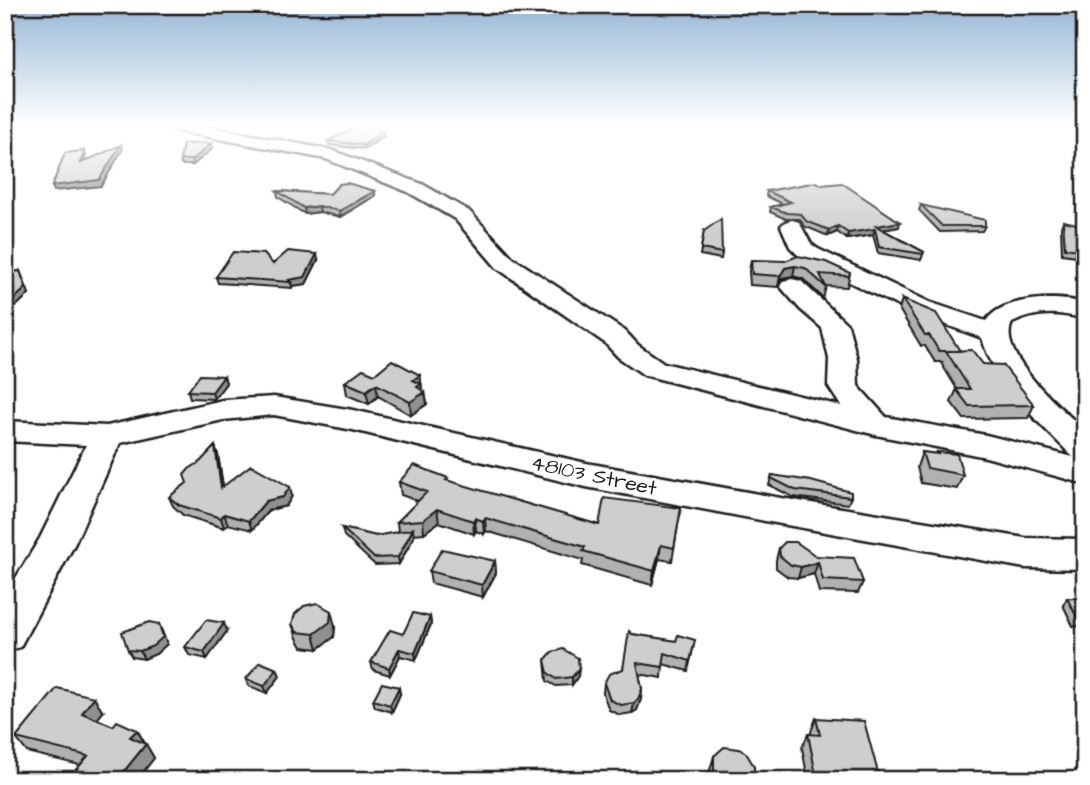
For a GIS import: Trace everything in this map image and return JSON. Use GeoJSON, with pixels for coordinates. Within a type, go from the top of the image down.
{"type":"FeatureCollection","features":[{"type":"Feature","properties":{"kind":"street"},"geometry":{"type":"LineString","coordinates":[[353,163],[441,201],[462,215],[505,263],[615,337],[628,351],[654,369],[876,425],[986,446],[1085,472]]}},
{"type":"Feature","properties":{"kind":"street"},"geometry":{"type":"LineString","coordinates":[[792,226],[801,247],[810,254],[920,307],[994,333]]}},
{"type":"Feature","properties":{"kind":"street"},"geometry":{"type":"LineString","coordinates":[[792,286],[808,304],[835,325],[843,359],[844,386],[851,399],[876,425]]}},
{"type":"Feature","properties":{"kind":"street"},"geometry":{"type":"LineString","coordinates":[[1085,311],[1053,305],[1031,308],[1006,316],[997,323],[994,333],[995,342],[1012,372],[1040,406],[1085,449]]}},
{"type":"Feature","properties":{"kind":"street","name":"48103 Street"},"geometry":{"type":"LineString","coordinates":[[5,432],[107,436],[223,410],[274,406],[322,413],[586,475],[768,509],[1025,553],[1085,554]]}},
{"type":"Feature","properties":{"kind":"street"},"geometry":{"type":"LineString","coordinates":[[5,635],[56,543],[107,436]]}},
{"type":"Feature","properties":{"kind":"building"},"geometry":{"type":"Polygon","coordinates":[[[61,163],[110,163],[99,180],[52,186],[61,163]]]}},
{"type":"Feature","properties":{"kind":"building"},"geometry":{"type":"Polygon","coordinates":[[[817,182],[821,185],[842,183],[900,222],[876,226],[924,252],[923,254],[879,247],[875,229],[848,233],[838,226],[829,230],[806,221],[801,214],[787,213],[771,207],[791,202],[767,191],[817,182]]]}},
{"type":"Feature","properties":{"kind":"building"},"geometry":{"type":"Polygon","coordinates":[[[347,183],[375,191],[339,211],[319,206],[304,208],[277,191],[330,194],[339,184],[347,183]]]}},
{"type":"Feature","properties":{"kind":"building"},"geometry":{"type":"Polygon","coordinates":[[[921,205],[985,220],[985,226],[942,226],[921,205]]]}},
{"type":"Feature","properties":{"kind":"building"},"geometry":{"type":"Polygon","coordinates":[[[721,219],[722,253],[701,249],[704,231],[721,219]]]}},
{"type":"Feature","properties":{"kind":"building"},"geometry":{"type":"Polygon","coordinates":[[[1063,221],[1085,226],[1085,251],[1065,248],[1063,221]]]}},
{"type":"Feature","properties":{"kind":"building"},"geometry":{"type":"Polygon","coordinates":[[[288,251],[317,254],[305,277],[289,280],[291,282],[216,277],[233,252],[264,254],[273,264],[288,251]]]}},
{"type":"Feature","properties":{"kind":"building"},"geometry":{"type":"Polygon","coordinates":[[[798,256],[826,262],[850,273],[849,276],[820,274],[826,287],[805,268],[795,266],[785,268],[780,276],[752,274],[751,260],[785,261],[798,256]]]}},
{"type":"Feature","properties":{"kind":"building"},"geometry":{"type":"Polygon","coordinates":[[[20,271],[26,288],[10,303],[5,299],[5,273],[20,271]]]}},
{"type":"Feature","properties":{"kind":"building"},"geometry":{"type":"Polygon","coordinates":[[[902,299],[936,313],[960,351],[939,351],[929,335],[925,335],[902,299]]]}},
{"type":"Feature","properties":{"kind":"building"},"geometry":{"type":"Polygon","coordinates":[[[972,350],[983,364],[1003,365],[1034,405],[969,406],[956,389],[970,389],[946,351],[972,350]]]}},
{"type":"Feature","properties":{"kind":"building"},"geometry":{"type":"Polygon","coordinates":[[[392,360],[420,375],[413,380],[421,384],[417,387],[425,392],[410,402],[376,384],[366,391],[345,382],[363,369],[375,374],[392,360]]]}},
{"type":"Feature","properties":{"kind":"building"},"geometry":{"type":"Polygon","coordinates":[[[200,375],[224,376],[212,392],[188,391],[200,375]]]}},
{"type":"Feature","properties":{"kind":"building"},"geometry":{"type":"Polygon","coordinates":[[[215,446],[221,488],[251,465],[290,487],[283,497],[266,501],[249,521],[224,514],[221,518],[179,505],[169,497],[187,483],[184,475],[215,446]]]}},
{"type":"Feature","properties":{"kind":"building"},"geometry":{"type":"Polygon","coordinates":[[[922,452],[957,454],[963,475],[927,468],[922,452]]]}},
{"type":"Feature","properties":{"kind":"building"},"geometry":{"type":"Polygon","coordinates":[[[414,465],[448,478],[446,480],[599,525],[604,498],[681,508],[674,548],[661,545],[654,571],[583,551],[585,547],[485,518],[483,521],[475,518],[473,521],[437,509],[423,520],[397,522],[427,492],[399,482],[414,465]]]}},
{"type":"Feature","properties":{"kind":"building"},"geometry":{"type":"Polygon","coordinates":[[[772,475],[811,481],[851,492],[851,497],[795,490],[771,478],[772,475]]]}},
{"type":"Feature","properties":{"kind":"building"},"geometry":{"type":"Polygon","coordinates":[[[342,528],[376,536],[413,529],[398,557],[374,558],[342,528]]]}},
{"type":"Feature","properties":{"kind":"building"},"geometry":{"type":"Polygon","coordinates":[[[785,542],[796,542],[816,556],[854,558],[863,582],[823,580],[818,562],[801,567],[791,565],[780,556],[779,548],[785,542]]]}},
{"type":"Feature","properties":{"kind":"building"},"geometry":{"type":"Polygon","coordinates":[[[442,549],[495,561],[482,585],[429,571],[442,549]]]}},
{"type":"Feature","properties":{"kind":"building"},"geometry":{"type":"Polygon","coordinates":[[[1067,598],[1085,599],[1085,620],[1078,619],[1067,598]]]}},
{"type":"Feature","properties":{"kind":"building"},"geometry":{"type":"Polygon","coordinates":[[[317,603],[331,611],[330,622],[314,634],[297,632],[292,624],[295,614],[304,606],[317,603]]]}},
{"type":"Feature","properties":{"kind":"building"},"geometry":{"type":"Polygon","coordinates":[[[413,613],[430,617],[415,653],[399,649],[389,668],[371,662],[390,630],[403,634],[413,613]]]}},
{"type":"Feature","properties":{"kind":"building"},"geometry":{"type":"Polygon","coordinates":[[[206,620],[224,623],[204,652],[185,647],[206,620]]]}},
{"type":"Feature","properties":{"kind":"building"},"geometry":{"type":"Polygon","coordinates":[[[149,622],[159,624],[163,637],[153,646],[140,651],[128,650],[122,632],[149,622]]]}},
{"type":"Feature","properties":{"kind":"building"},"geometry":{"type":"Polygon","coordinates":[[[629,631],[632,634],[676,641],[678,635],[695,640],[690,661],[665,653],[663,667],[637,663],[642,689],[634,703],[621,705],[610,700],[604,683],[609,674],[623,669],[629,631]]]}},
{"type":"Feature","properties":{"kind":"building"},"geometry":{"type":"Polygon","coordinates":[[[563,649],[578,658],[579,669],[572,677],[556,679],[548,673],[545,660],[552,652],[563,649]]]}},
{"type":"Feature","properties":{"kind":"building"},"geometry":{"type":"Polygon","coordinates":[[[260,662],[277,669],[264,686],[246,679],[260,662]]]}},
{"type":"Feature","properties":{"kind":"building"},"geometry":{"type":"Polygon","coordinates":[[[382,683],[399,687],[390,705],[373,700],[382,683]]]}},
{"type":"Feature","properties":{"kind":"building"},"geometry":{"type":"Polygon","coordinates":[[[57,688],[94,697],[82,713],[113,726],[117,721],[137,730],[130,737],[146,744],[117,780],[73,780],[69,778],[88,756],[16,738],[57,688]]]}},
{"type":"Feature","properties":{"kind":"building"},"geometry":{"type":"Polygon","coordinates":[[[816,718],[864,721],[880,780],[817,780],[808,734],[820,735],[816,718]]]}},
{"type":"Feature","properties":{"kind":"building"},"geometry":{"type":"Polygon","coordinates":[[[724,747],[746,753],[754,766],[754,780],[718,780],[714,775],[714,756],[724,747]]]}}]}
